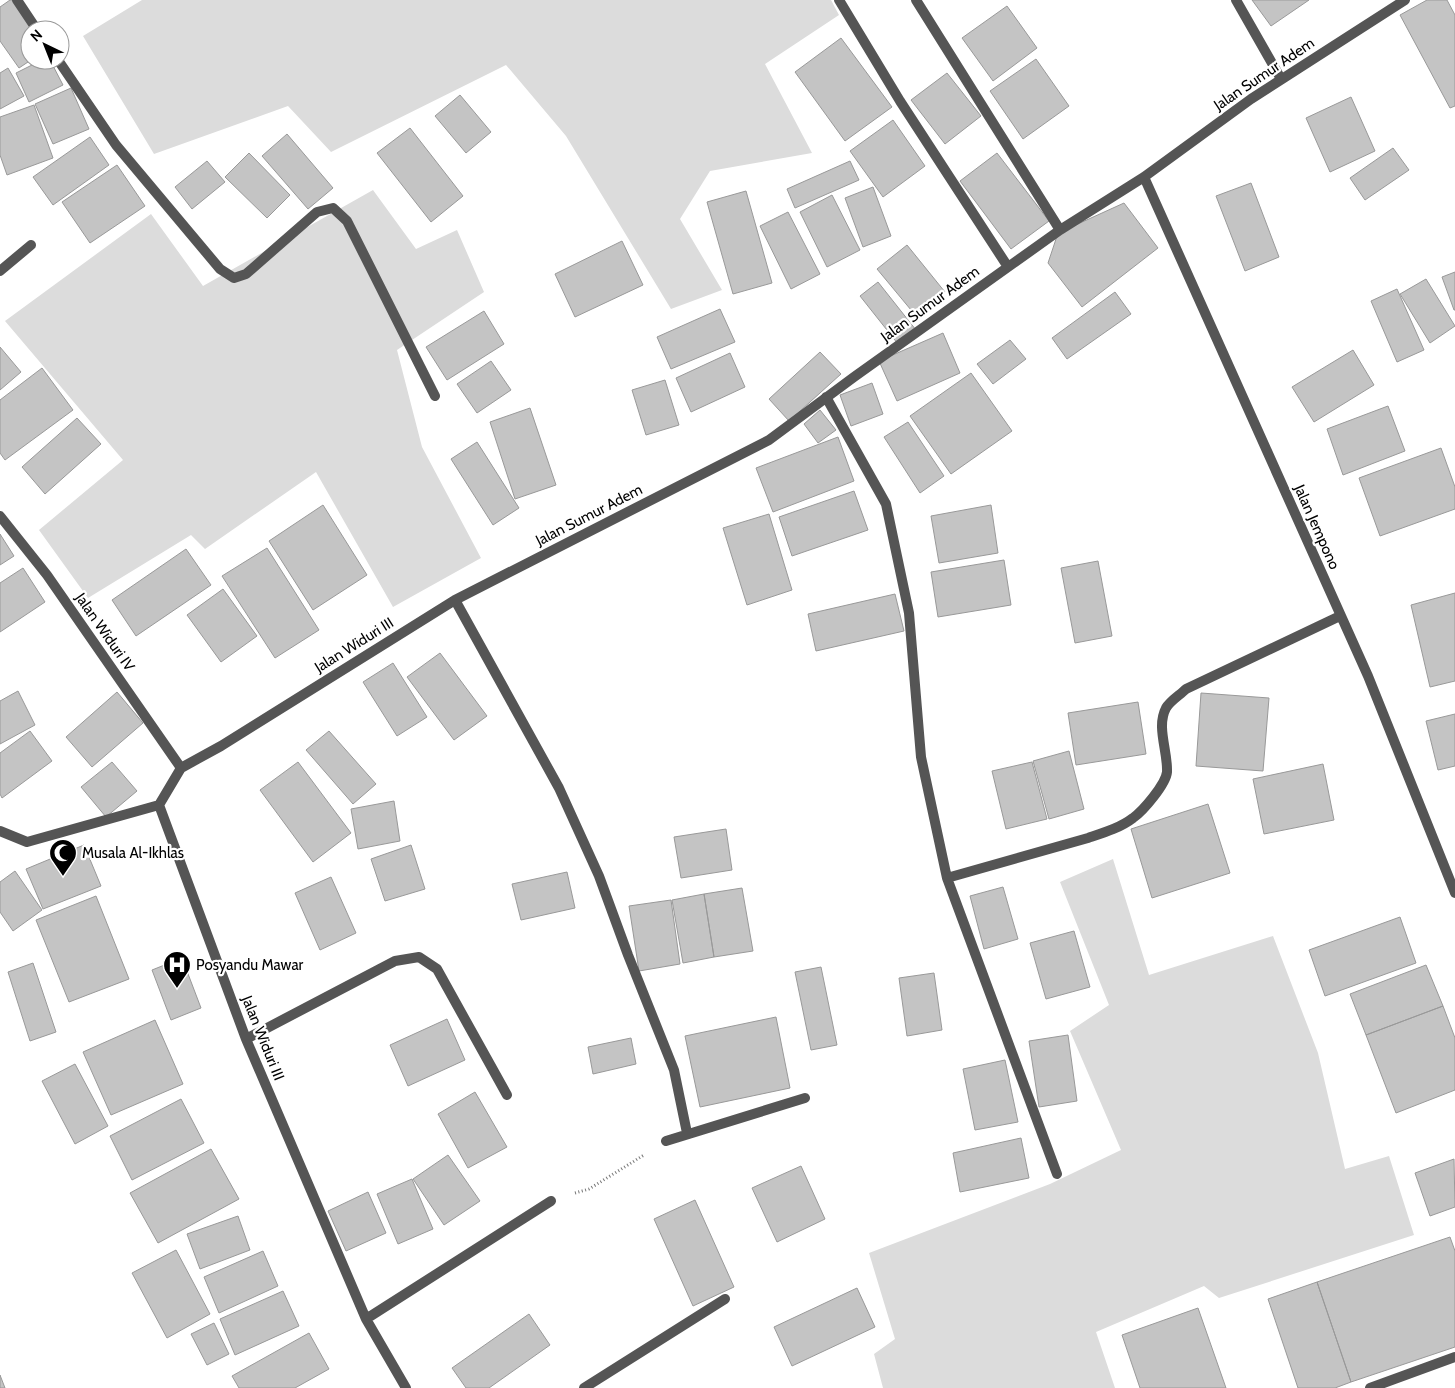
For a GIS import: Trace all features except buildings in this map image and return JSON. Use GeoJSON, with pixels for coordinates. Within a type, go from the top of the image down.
{"type":"FeatureCollection","features":[{"type":"Feature","properties":{"kind":"street"},"geometry":{"type":"LineString","coordinates":[[17,0],[30,20]]}},
{"type":"Feature","properties":{"kind":"street"},"geometry":{"type":"LineString","coordinates":[[838,0],[900,101],[1008,267]]}},
{"type":"Feature","properties":{"kind":"street"},"geometry":{"type":"LineString","coordinates":[[916,0],[1060,230]]}},
{"type":"Feature","properties":{"kind":"street"},"geometry":{"type":"LineString","coordinates":[[1236,0],[1281,79]]}},
{"type":"Feature","properties":{"kind":"street","name":"Jalan Sumur Adem"},"geometry":{"type":"LineString","coordinates":[[455,600],[769,440],[1060,230],[1144,177],[1281,79],[1405,0]]}},
{"type":"Feature","properties":{"kind":"street"},"geometry":{"type":"LineString","coordinates":[[65,70],[116,145],[220,269],[234,278],[246,274],[317,212],[333,208],[347,221],[435,396]]}},
{"type":"Feature","properties":{"kind":"street","name":"Jalan Jempono"},"geometry":{"type":"LineString","coordinates":[[1144,177],[1368,676],[1455,893]]}},
{"type":"Feature","properties":{"kind":"street"},"geometry":{"type":"LineString","coordinates":[[0,271],[31,245]]}},
{"type":"Feature","properties":{"kind":"street"},"geometry":{"type":"LineString","coordinates":[[826,398],[886,504],[909,613],[921,757],[947,878],[1057,1174]]}},
{"type":"Feature","properties":{"kind":"street","name":"Jalan Widuri IV"},"geometry":{"type":"LineString","coordinates":[[0,516],[47,575],[181,768]]}},
{"type":"Feature","properties":{"kind":"street"},"geometry":{"type":"LineString","coordinates":[[455,600],[559,788],[599,876],[674,1070],[687,1133]]}},
{"type":"Feature","properties":{"kind":"street","name":"Jalan Widuri III"},"geometry":{"type":"LineString","coordinates":[[181,768],[229,741],[455,600]]}},
{"type":"Feature","properties":{"kind":"street"},"geometry":{"type":"LineString","coordinates":[[947,878],[1088,838],[1109,831],[1134,817],[1159,790],[1167,774],[1161,720],[1167,706],[1186,689],[1340,616]]}},
{"type":"Feature","properties":{"kind":"street"},"geometry":{"type":"LineString","coordinates":[[0,831],[27,842],[159,806],[181,768]]}},
{"type":"Feature","properties":{"kind":"street","name":"Jalan Widuri III"},"geometry":{"type":"LineString","coordinates":[[159,806],[246,1039],[366,1319],[406,1388]]}},
{"type":"Feature","properties":{"kind":"street"},"geometry":{"type":"LineString","coordinates":[[246,1039],[395,961],[420,957],[437,969],[507,1094]]}},
{"type":"Feature","properties":{"kind":"street"},"geometry":{"type":"LineString","coordinates":[[666,1141],[805,1098]]}},
{"type":"Feature","properties":{"kind":"street"},"geometry":{"type":"LineString","coordinates":[[366,1319],[551,1201]]}},
{"type":"Feature","properties":{"kind":"street"},"geometry":{"type":"LineString","coordinates":[[584,1388],[725,1299]]}},
{"type":"Feature","properties":{"kind":"street"},"geometry":{"type":"LineString","coordinates":[[1370,1388],[1455,1357]]}},
{"type":"Feature","properties":{"kind":"path"},"geometry":{"type":"LineString","coordinates":[[551,1201],[567,1194],[589,1189],[666,1141]]}},
{"type":"Feature","properties":{"kind":"shaded area"},"geometry":{"type":"Polygon","coordinates":[[[142,0],[831,0],[839,15],[765,64],[812,153],[710,171],[680,219],[722,290],[671,309],[566,136],[506,65],[331,152],[288,106],[154,154],[83,36],[142,0]]]}},
{"type":"Feature","properties":{"kind":"shaded area"},"geometry":{"type":"Polygon","coordinates":[[[373,190],[416,249],[457,230],[484,292],[397,350],[422,447],[481,558],[393,607],[316,472],[205,549],[191,535],[88,598],[39,530],[123,460],[5,321],[151,214],[203,286],[373,190]]]}},
{"type":"Feature","properties":{"kind":"shaded area"},"geometry":{"type":"Polygon","coordinates":[[[1113,859],[1149,975],[1273,936],[1318,1053],[1345,1169],[1389,1156],[1414,1235],[1219,1298],[1204,1286],[1096,1332],[1115,1388],[883,1388],[874,1354],[895,1339],[869,1253],[1050,1184],[1121,1150],[1070,1031],[1109,1005],[1060,882],[1113,859]]]}},
{"type":"Feature","properties":{"kind":"place","name":"Musala Al-Ikhlas"},"geometry":{"type":"Point","coordinates":[63,877]}},
{"type":"Feature","properties":{"kind":"place","name":"Posyandu Mawar"},"geometry":{"type":"Point","coordinates":[177,989]}}]}
